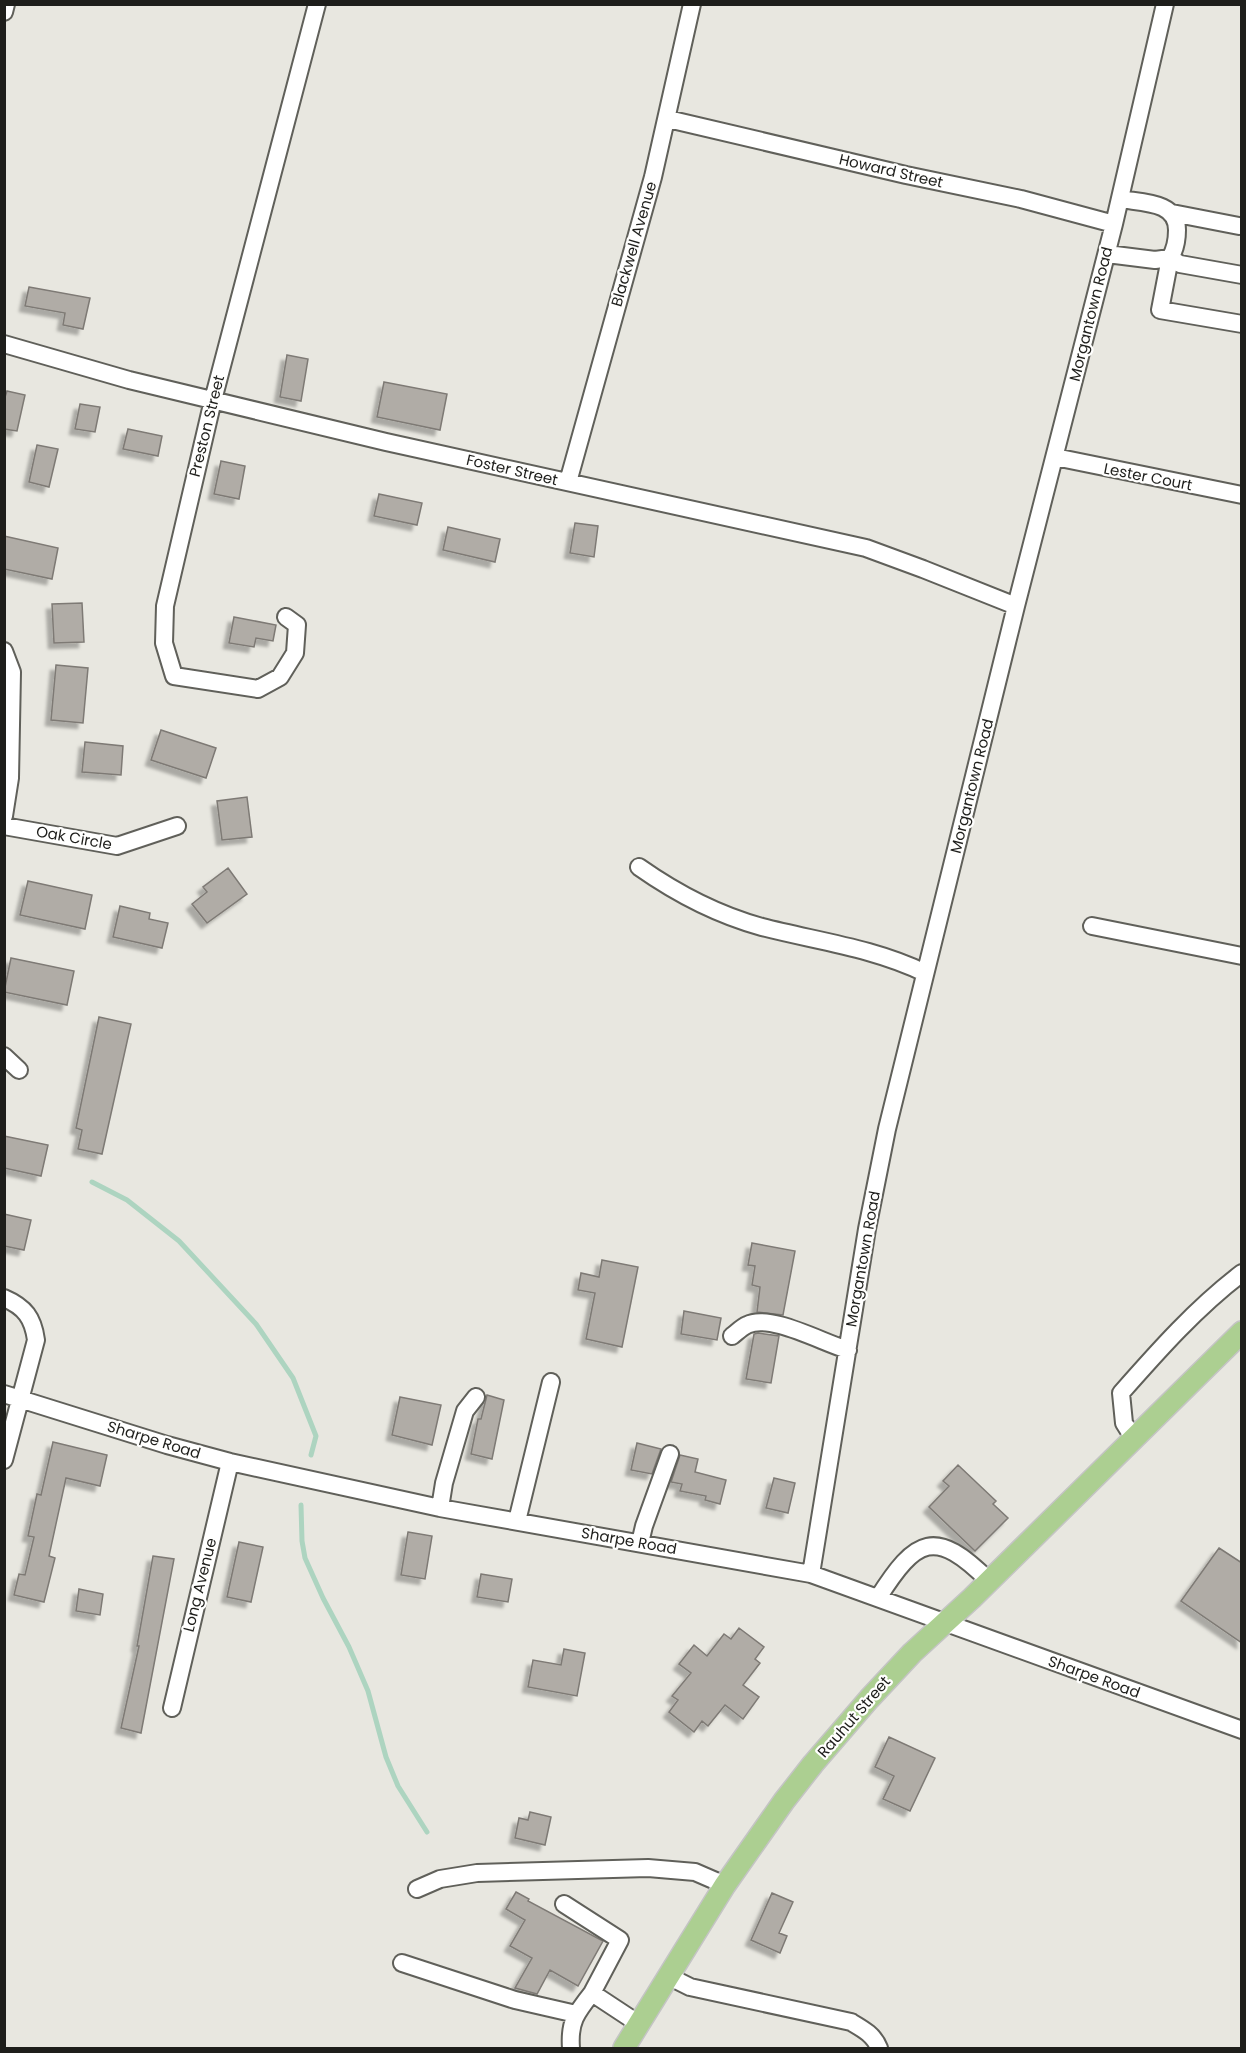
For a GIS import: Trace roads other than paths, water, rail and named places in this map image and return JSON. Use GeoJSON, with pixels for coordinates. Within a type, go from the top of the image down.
{"type":"FeatureCollection","features":[{"type":"Feature","properties":{"kind":"main road","name":"Rauhut Street"},"geometry":{"type":"LineString","coordinates":[[624,2049],[725,1885],[813,1764],[905,1660],[989,1581],[1242,1332]]}},
{"type":"Feature","properties":{"kind":"street"},"geometry":{"type":"LineString","coordinates":[[4,12],[6,4]]}},
{"type":"Feature","properties":{"kind":"street","name":"Preston Street"},"geometry":{"type":"LineString","coordinates":[[286,617],[297,625],[295,653],[280,677],[258,689],[174,676],[164,643],[165,606],[213,400],[317,4]]}},
{"type":"Feature","properties":{"kind":"street","name":"Blackwell Avenue"},"geometry":{"type":"LineString","coordinates":[[568,482],[653,177],[668,119],[692,4]]}},
{"type":"Feature","properties":{"kind":"street","name":"Morgantown Road"},"geometry":{"type":"LineString","coordinates":[[811,1574],[867,1229],[887,1129],[1016,606],[1107,254],[1165,4]]}},
{"type":"Feature","properties":{"kind":"street","name":"Howard Street"},"geometry":{"type":"LineString","coordinates":[[668,119],[906,175],[1021,199],[1114,224]]}},
{"type":"Feature","properties":{"kind":"street"},"geometry":{"type":"LineString","coordinates":[[1120,199],[1159,205],[1172,213],[1239,226]]}},
{"type":"Feature","properties":{"kind":"street"},"geometry":{"type":"LineString","coordinates":[[1172,213],[1176,219],[1177,232],[1160,310],[1242,324]]}},
{"type":"Feature","properties":{"kind":"street"},"geometry":{"type":"LineString","coordinates":[[1107,254],[1155,260],[1170,258],[1180,264],[1242,274]]}},
{"type":"Feature","properties":{"kind":"street","name":"Foster Street"},"geometry":{"type":"LineString","coordinates":[[4,344],[129,380],[386,442],[866,548],[1016,606]]}},
{"type":"Feature","properties":{"kind":"street","name":"Lester Court"},"geometry":{"type":"LineString","coordinates":[[1055,457],[1242,495]]}},
{"type":"Feature","properties":{"kind":"street"},"geometry":{"type":"LineString","coordinates":[[4,651],[12,672],[10,778],[4,816]]}},
{"type":"Feature","properties":{"kind":"street","name":"Oak Circle"},"geometry":{"type":"LineString","coordinates":[[4,826],[117,846],[177,826]]}},
{"type":"Feature","properties":{"kind":"street"},"geometry":{"type":"LineString","coordinates":[[639,867],[668,887],[729,917],[760,927],[898,960],[925,973]]}},
{"type":"Feature","properties":{"kind":"street"},"geometry":{"type":"LineString","coordinates":[[1092,926],[1242,956]]}},
{"type":"Feature","properties":{"kind":"street"},"geometry":{"type":"LineString","coordinates":[[4,1056],[19,1070]]}},
{"type":"Feature","properties":{"kind":"street"},"geometry":{"type":"LineString","coordinates":[[1137,1436],[1124,1424],[1121,1393],[1182,1327],[1225,1285],[1242,1273]]}},
{"type":"Feature","properties":{"kind":"street"},"geometry":{"type":"LineString","coordinates":[[4,1298],[23,1308],[34,1326],[36,1340],[12,1396],[4,1460]]}},
{"type":"Feature","properties":{"kind":"street"},"geometry":{"type":"LineString","coordinates":[[732,1336],[747,1325],[759,1322],[790,1327],[848,1350]]}},
{"type":"Feature","properties":{"kind":"street"},"geometry":{"type":"LineString","coordinates":[[517,1521],[551,1382]]}},
{"type":"Feature","properties":{"kind":"street","name":"Sharpe Road"},"geometry":{"type":"LineString","coordinates":[[12,1396],[167,1445],[230,1462],[440,1508],[811,1574],[1242,1730]]}},
{"type":"Feature","properties":{"kind":"street"},"geometry":{"type":"LineString","coordinates":[[440,1508],[447,1472],[465,1411],[476,1397]]}},
{"type":"Feature","properties":{"kind":"street"},"geometry":{"type":"LineString","coordinates":[[640,1543],[670,1454]]}},
{"type":"Feature","properties":{"kind":"street","name":"Long Avenue"},"geometry":{"type":"LineString","coordinates":[[172,1708],[181,1661],[230,1462]]}},
{"type":"Feature","properties":{"kind":"street"},"geometry":{"type":"LineString","coordinates":[[878,1598],[897,1568],[922,1547],[939,1545],[971,1563],[989,1581]]}},
{"type":"Feature","properties":{"kind":"street"},"geometry":{"type":"LineString","coordinates":[[417,1889],[440,1879],[477,1873],[648,1868],[695,1872],[725,1885]]}},
{"type":"Feature","properties":{"kind":"street"},"geometry":{"type":"LineString","coordinates":[[564,1904],[620,1940],[592,1993],[576,2014],[570,2032],[571,2049]]}},
{"type":"Feature","properties":{"kind":"street"},"geometry":{"type":"LineString","coordinates":[[402,1963],[515,2000],[576,2014]]}},
{"type":"Feature","properties":{"kind":"street"},"geometry":{"type":"LineString","coordinates":[[668,1976],[690,1987],[851,2022],[876,2041],[879,2049]]}},
{"type":"Feature","properties":{"kind":"street"},"geometry":{"type":"LineString","coordinates":[[592,1993],[639,2024]]}},
{"type":"Feature","properties":{"kind":"waterway"},"geometry":{"type":"LineString","coordinates":[[92,1182],[127,1200],[179,1241],[256,1324],[293,1378],[316,1436],[311,1455]]}},
{"type":"Feature","properties":{"kind":"waterway"},"geometry":{"type":"LineString","coordinates":[[301,1505],[305,1558],[368,1691],[386,1757],[398,1786],[427,1832]]}}]}
